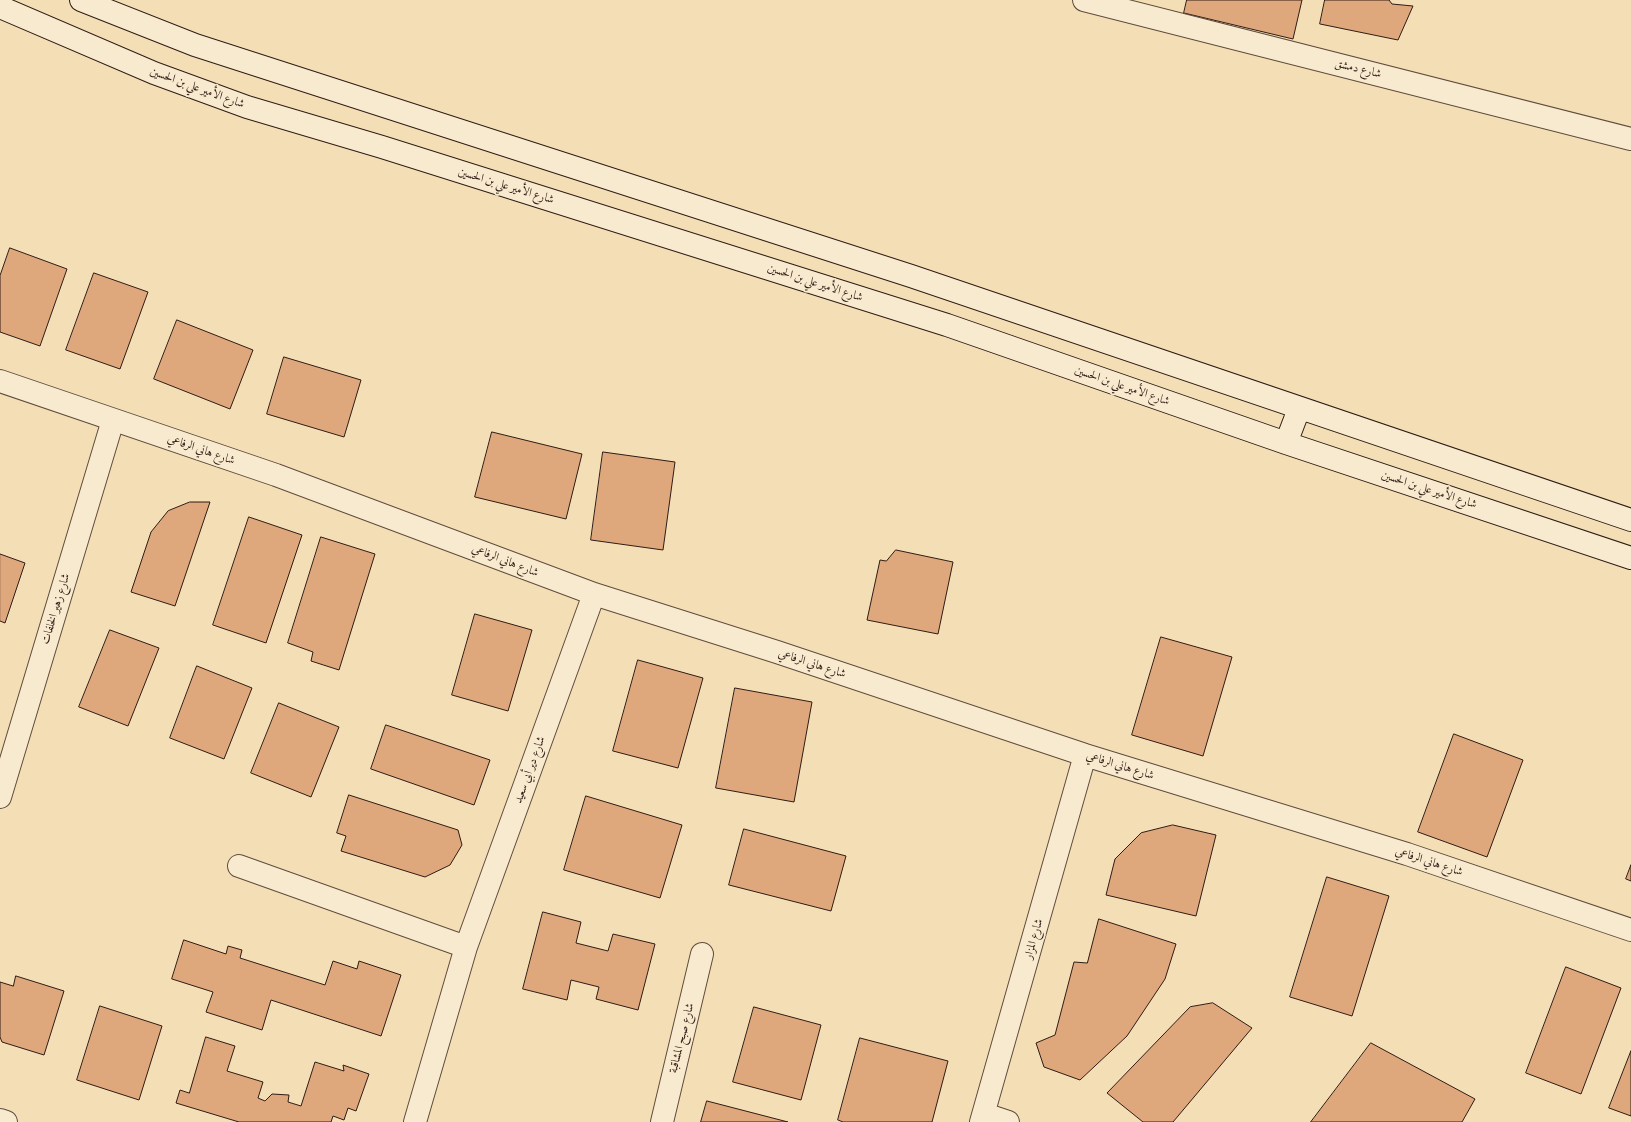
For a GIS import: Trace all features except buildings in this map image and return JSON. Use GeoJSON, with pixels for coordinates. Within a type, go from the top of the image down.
{"type":"FeatureCollection","features":[{"type":"Feature","properties":{"kind":"street"},"geometry":{"type":"LineString","coordinates":[[81,0],[195,45],[912,276],[1299,409],[1631,520]]}},
{"type":"Feature","properties":{"kind":"street","name":"شارع دمشق"},"geometry":{"type":"LineString","coordinates":[[1084,0],[1631,139]]}},
{"type":"Feature","properties":{"kind":"street","name":"شارع الأمير علي بن الحسين"},"geometry":{"type":"LineString","coordinates":[[0,8],[154,73],[246,107],[389,149],[947,325],[1286,442],[1631,558]]}},
{"type":"Feature","properties":{"kind":"street","name":"شارع هاني الرفاعي"},"geometry":{"type":"LineString","coordinates":[[0,381],[276,475],[594,594],[777,652],[1086,755],[1407,854],[1631,930]]}},
{"type":"Feature","properties":{"kind":"street"},"geometry":{"type":"LineString","coordinates":[[1286,442],[1299,409]]}},
{"type":"Feature","properties":{"kind":"street","name":"شارع زهير الخلفات"},"geometry":{"type":"LineString","coordinates":[[0,797],[113,420]]}},
{"type":"Feature","properties":{"kind":"street","name":"شارع دير أبي سعيد"},"geometry":{"type":"LineString","coordinates":[[414,1122],[466,947],[594,594]]}},
{"type":"Feature","properties":{"kind":"street","name":"شارع المزار"},"geometry":{"type":"LineString","coordinates":[[983,1118],[1086,755]]}},
{"type":"Feature","properties":{"kind":"street"},"geometry":{"type":"LineString","coordinates":[[239,866],[466,947]]}},
{"type":"Feature","properties":{"kind":"street","name":"شارع صبح المشاقبة"},"geometry":{"type":"LineString","coordinates":[[662,1122],[702,954]]}},
{"type":"Feature","properties":{"kind":"street"},"geometry":{"type":"LineString","coordinates":[[983,1118],[1008,1122]]}},
{"type":"Feature","properties":{"kind":"street"},"geometry":{"type":"LineString","coordinates":[[0,1120],[6,1122]]}}]}
